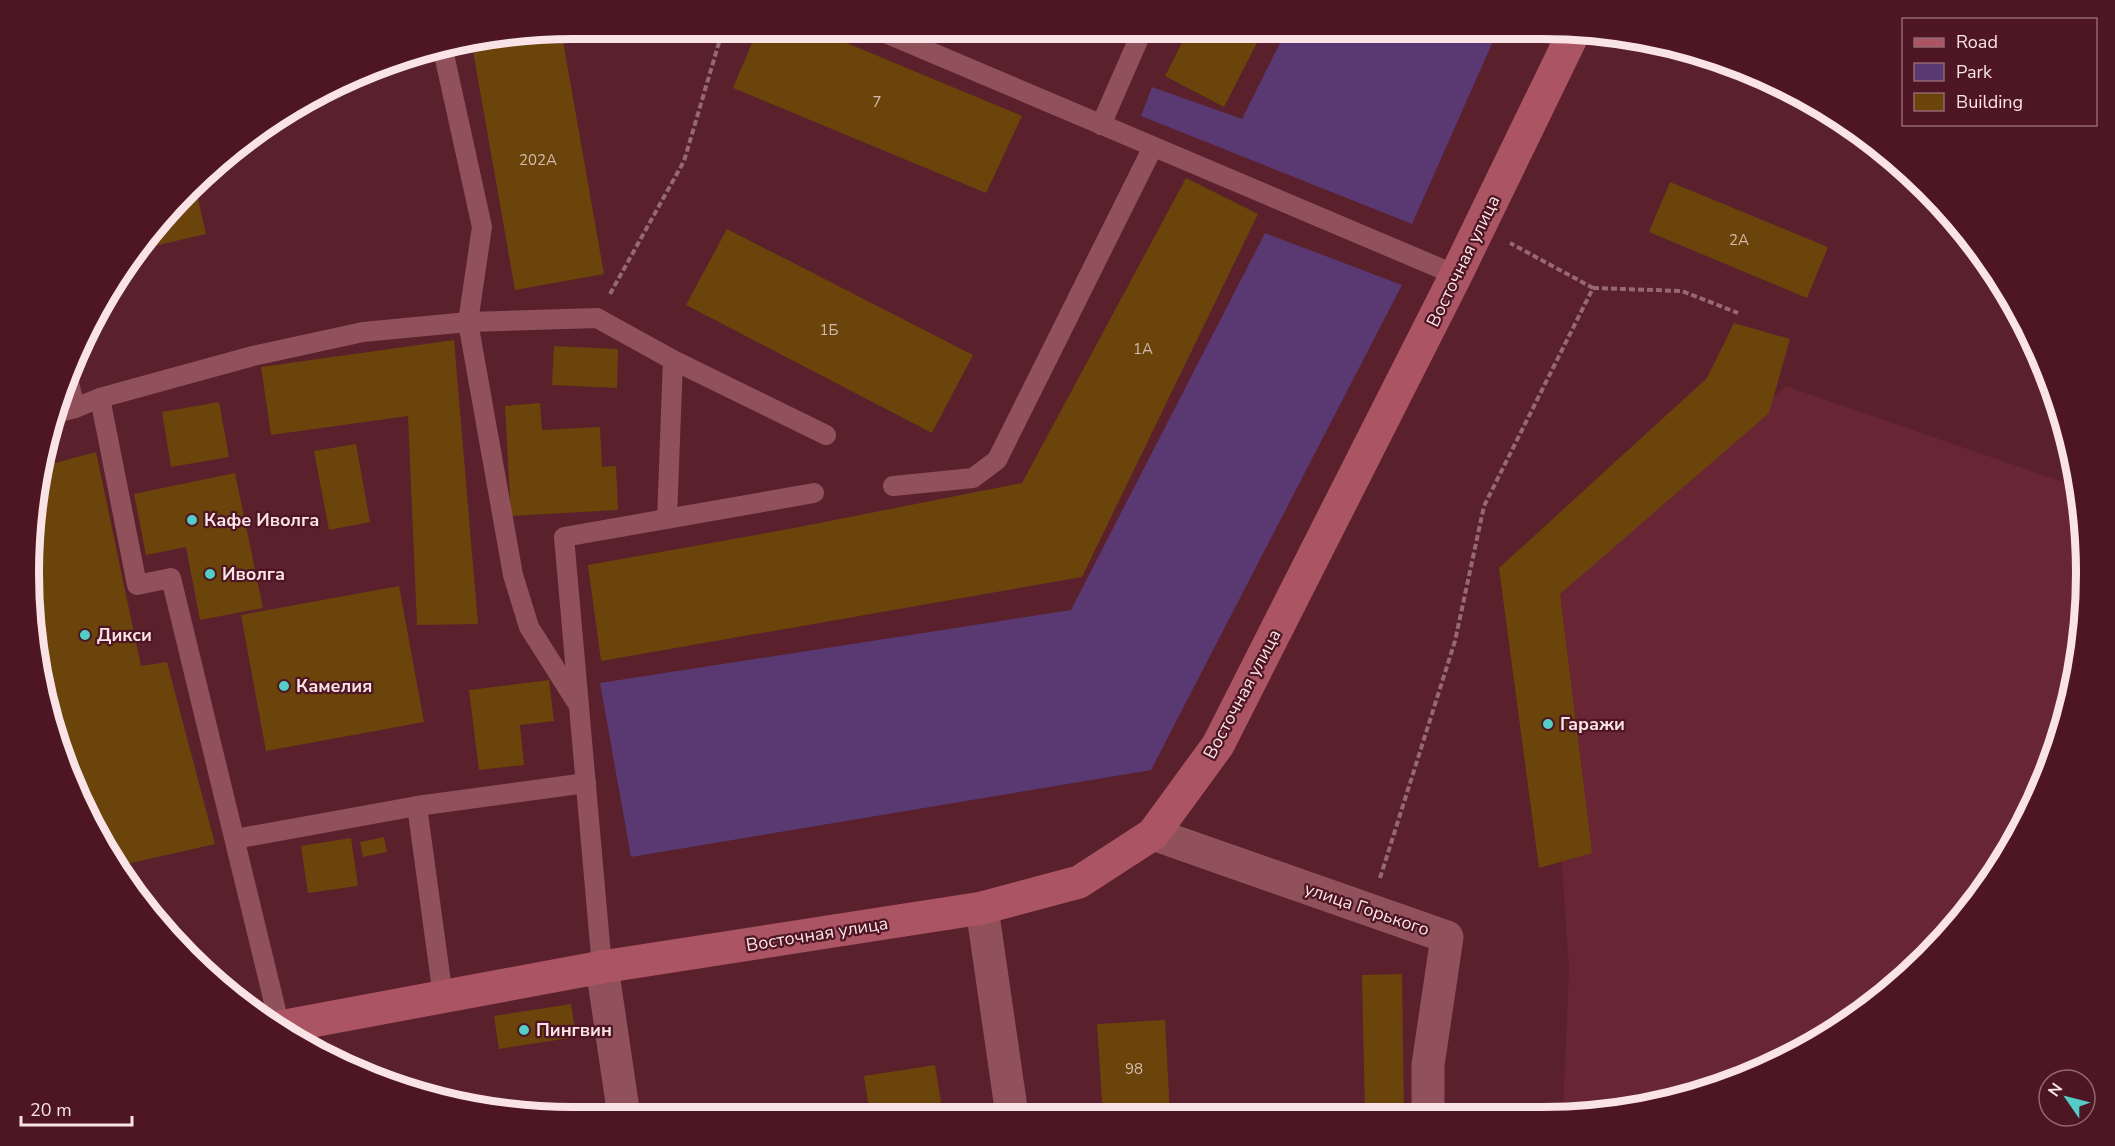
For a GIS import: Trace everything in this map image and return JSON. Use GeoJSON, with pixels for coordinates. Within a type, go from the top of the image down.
{"type":"FeatureCollection","features":[{"type":"Feature","properties":{"kind":"main road","name":"Восточная улица"},"geometry":{"type":"LineString","coordinates":[[290,1025],[602,967],[982,908],[1079,882],[1153,834],[1218,745],[1456,275],[1570,40]]}},
{"type":"Feature","properties":{"kind":"street","name":"улица Горького"},"geometry":{"type":"LineString","coordinates":[[1153,834],[1447,937],[1428,1065],[1428,1107]]}},
{"type":"Feature","properties":{"kind":"street"},"geometry":{"type":"LineString","coordinates":[[982,908],[1011,1107]]}},
{"type":"Feature","properties":{"kind":"street"},"geometry":{"type":"LineString","coordinates":[[602,967],[623,1107]]}},
{"type":"Feature","properties":{"kind":"lane"},"geometry":{"type":"LineString","coordinates":[[899,39],[1456,275]]}},
{"type":"Feature","properties":{"kind":"lane"},"geometry":{"type":"LineString","coordinates":[[1101,125],[1139,39]]}},
{"type":"Feature","properties":{"kind":"lane"},"geometry":{"type":"LineString","coordinates":[[444,55],[482,227],[468,322],[513,575],[529,627],[579,706]]}},
{"type":"Feature","properties":{"kind":"lane"},"geometry":{"type":"LineString","coordinates":[[893,486],[973,478],[997,460],[1153,147]]}},
{"type":"Feature","properties":{"kind":"lane"},"geometry":{"type":"LineString","coordinates":[[65,411],[100,398],[253,356],[363,332],[468,322],[597,318],[674,360],[826,435]]}},
{"type":"Feature","properties":{"kind":"lane"},"geometry":{"type":"LineString","coordinates":[[667,519],[674,360]]}},
{"type":"Feature","properties":{"kind":"lane"},"geometry":{"type":"LineString","coordinates":[[100,398],[136,585],[171,578],[278,1018]]}},
{"type":"Feature","properties":{"kind":"lane"},"geometry":{"type":"LineString","coordinates":[[602,967],[564,537],[814,493]]}},
{"type":"Feature","properties":{"kind":"lane"},"geometry":{"type":"LineString","coordinates":[[235,838],[417,806],[586,783]]}},
{"type":"Feature","properties":{"kind":"lane"},"geometry":{"type":"LineString","coordinates":[[417,806],[443,997]]}},
{"type":"Feature","properties":{"kind":"path"},"geometry":{"type":"LineString","coordinates":[[597,318],[684,161],[720,39]]}},
{"type":"Feature","properties":{"kind":"path"},"geometry":{"type":"LineString","coordinates":[[1480,226],[1593,288],[1683,291],[1738,313]]}},
{"type":"Feature","properties":{"kind":"path"},"geometry":{"type":"LineString","coordinates":[[1370,910],[1455,641],[1484,506],[1593,288]]}},
{"type":"Feature","properties":{"kind":"shaded area"},"geometry":{"type":"Polygon","coordinates":[[[1786,386],[2068,484],[2075,538],[2076,573],[2075,608],[2066,677],[2048,745],[2035,777],[2021,809],[1986,870],[1966,898],[1920,951],[1867,997],[1839,1017],[1778,1052],[1746,1066],[1714,1079],[1646,1097],[1563,1106],[1569,970],[1544,595],[1786,386]]]}},
{"type":"Feature","properties":{"kind":"green space"},"geometry":{"type":"Polygon","coordinates":[[[1282,39],[1494,39],[1412,224],[1141,116],[1152,87],[1242,119],[1282,39]]]}},
{"type":"Feature","properties":{"kind":"green space"},"geometry":{"type":"Polygon","coordinates":[[[1265,233],[1402,285],[1151,770],[631,857],[600,683],[1071,610],[1265,233]]]}},
{"type":"Feature","properties":{"kind":"building"},"geometry":{"type":"Polygon","coordinates":[[[563,39],[604,274],[515,290],[473,48],[563,39]]]}},
{"type":"Feature","properties":{"kind":"building"},"geometry":{"type":"Polygon","coordinates":[[[754,39],[837,39],[1022,116],[986,193],[733,88],[754,39]]]}},
{"type":"Feature","properties":{"kind":"building"},"geometry":{"type":"Polygon","coordinates":[[[1184,39],[1259,39],[1224,107],[1165,76],[1184,39]]]}},
{"type":"Feature","properties":{"kind":"building"},"geometry":{"type":"Polygon","coordinates":[[[1186,178],[1258,214],[1082,577],[601,661],[588,565],[794,528],[1022,483],[1186,178]]]}},
{"type":"Feature","properties":{"kind":"building"},"geometry":{"type":"Polygon","coordinates":[[[1670,182],[1828,247],[1807,298],[1649,232],[1670,182]]]}},
{"type":"Feature","properties":{"kind":"building"},"geometry":{"type":"Polygon","coordinates":[[[197,193],[206,234],[150,247],[197,193]]]}},
{"type":"Feature","properties":{"kind":"building"},"geometry":{"type":"Polygon","coordinates":[[[727,229],[973,355],[932,433],[686,305],[727,229]]]}},
{"type":"Feature","properties":{"kind":"building","name":"Гаражи"},"geometry":{"type":"Polygon","coordinates":[[[1734,323],[1790,339],[1769,413],[1560,594],[1592,853],[1539,868],[1499,568],[1707,378],[1734,323]]]}},
{"type":"Feature","properties":{"kind":"building"},"geometry":{"type":"Polygon","coordinates":[[[454,340],[478,624],[417,625],[408,416],[271,435],[261,367],[454,340]]]}},
{"type":"Feature","properties":{"kind":"building"},"geometry":{"type":"Polygon","coordinates":[[[554,346],[618,349],[617,388],[552,385],[554,346]]]}},
{"type":"Feature","properties":{"kind":"building"},"geometry":{"type":"Polygon","coordinates":[[[219,402],[229,457],[171,467],[162,412],[219,402]]]}},
{"type":"Feature","properties":{"kind":"building"},"geometry":{"type":"Polygon","coordinates":[[[540,403],[542,430],[600,427],[602,467],[616,466],[618,510],[511,516],[505,406],[540,403]]]}},
{"type":"Feature","properties":{"kind":"building"},"geometry":{"type":"Polygon","coordinates":[[[356,444],[370,522],[329,530],[314,451],[356,444]]]}},
{"type":"Feature","properties":{"kind":"building","name":"Дикси"},"geometry":{"type":"Polygon","coordinates":[[[96,452],[141,666],[167,662],[215,844],[126,864],[94,809],[80,777],[57,711],[49,677],[40,608],[40,538],[50,464],[96,452]]]}},
{"type":"Feature","properties":{"kind":"building","name":"Кафе Иволга"},"geometry":{"type":"Polygon","coordinates":[[[235,473],[263,608],[200,620],[186,547],[146,555],[134,494],[235,473]]]}},
{"type":"Feature","properties":{"kind":"building"},"geometry":{"type":"Polygon","coordinates":[[[399,586],[424,722],[266,751],[241,615],[399,586]]]}},
{"type":"Feature","properties":{"kind":"building"},"geometry":{"type":"Polygon","coordinates":[[[549,680],[554,721],[520,725],[524,765],[479,770],[469,690],[549,680]]]}},
{"type":"Feature","properties":{"kind":"building"},"geometry":{"type":"Polygon","coordinates":[[[384,837],[387,852],[363,857],[360,842],[384,837]]]}},
{"type":"Feature","properties":{"kind":"building"},"geometry":{"type":"Polygon","coordinates":[[[351,838],[358,886],[308,893],[301,846],[351,838]]]}},
{"type":"Feature","properties":{"kind":"building"},"geometry":{"type":"Polygon","coordinates":[[[1402,974],[1404,1107],[1365,1107],[1362,975],[1402,974]]]}},
{"type":"Feature","properties":{"kind":"building"},"geometry":{"type":"Polygon","coordinates":[[[571,1004],[576,1037],[499,1049],[494,1016],[571,1004]]]}},
{"type":"Feature","properties":{"kind":"building"},"geometry":{"type":"Polygon","coordinates":[[[1165,1020],[1170,1107],[1102,1107],[1097,1024],[1165,1020]]]}},
{"type":"Feature","properties":{"kind":"building"},"geometry":{"type":"Polygon","coordinates":[[[935,1065],[942,1107],[869,1107],[864,1076],[935,1065]]]}},
{"type":"Feature","properties":{"kind":"building"},"geometry":{"type":"Polygon","coordinates":[[[596,1103],[596,1107],[573,1107],[562,1107],[596,1103]]]}},
{"type":"Feature","properties":{"kind":"building"},"geometry":{"type":"Polygon","coordinates":[[[752,1104],[752,1107],[726,1107],[752,1104]]]}},
{"type":"Feature","properties":{"kind":"place","name":"Кафе Иволга"},"geometry":{"type":"Point","coordinates":[192,520]}},
{"type":"Feature","properties":{"kind":"place","name":"Иволга"},"geometry":{"type":"Point","coordinates":[210,574]}},
{"type":"Feature","properties":{"kind":"place","name":"Дикси"},"geometry":{"type":"Point","coordinates":[85,635]}},
{"type":"Feature","properties":{"kind":"place","name":"Камелия"},"geometry":{"type":"Point","coordinates":[284,686]}},
{"type":"Feature","properties":{"kind":"place","name":"Гаражи"},"geometry":{"type":"Point","coordinates":[1548,724]}},
{"type":"Feature","properties":{"kind":"place","name":"Пингвин"},"geometry":{"type":"Point","coordinates":[524,1030]}}]}
